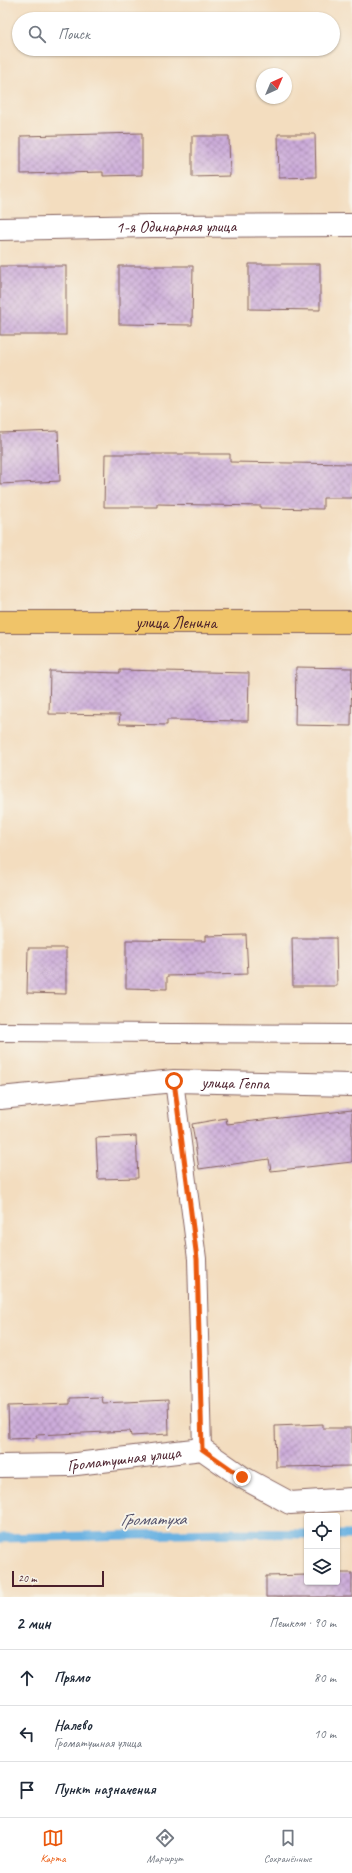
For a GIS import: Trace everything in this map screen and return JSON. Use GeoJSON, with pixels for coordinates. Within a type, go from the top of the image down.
{"type":"FeatureCollection","features":[{"type":"Feature","properties":{"kind":"main road","name":"улица Ленина"},"geometry":{"type":"LineString","coordinates":[[0,622],[352,622]]}},
{"type":"Feature","properties":{"kind":"street","name":"1-я Одинарная улица"},"geometry":{"type":"LineString","coordinates":[[0,229],[151,226],[352,225]]}},
{"type":"Feature","properties":{"kind":"street","name":"улица Геппа"},"geometry":{"type":"LineString","coordinates":[[0,1098],[174,1081],[352,1086]]}},
{"type":"Feature","properties":{"kind":"street","name":"Громатушная улица"},"geometry":{"type":"LineString","coordinates":[[0,1466],[68,1465],[202,1449],[242,1477],[290,1503],[352,1499]]}},
{"type":"Feature","properties":{"kind":"lane"},"geometry":{"type":"LineString","coordinates":[[0,1032],[352,1034]]}},
{"type":"Feature","properties":{"kind":"lane"},"geometry":{"type":"LineString","coordinates":[[174,1081],[197,1259],[202,1449]]}},
{"type":"Feature","properties":{"kind":"building"},"geometry":{"type":"Polygon","coordinates":[[[142,133],[142,175],[103,176],[103,172],[21,174],[21,136],[142,133]]]}},
{"type":"Feature","properties":{"kind":"building"},"geometry":{"type":"Polygon","coordinates":[[[278,134],[315,134],[316,177],[279,178],[278,134]]]}},
{"type":"Feature","properties":{"kind":"building"},"geometry":{"type":"Polygon","coordinates":[[[192,136],[229,136],[230,176],[192,177],[192,136]]]}},
{"type":"Feature","properties":{"kind":"building"},"geometry":{"type":"Polygon","coordinates":[[[249,264],[320,264],[320,310],[249,309],[249,264]]]}},
{"type":"Feature","properties":{"kind":"building"},"geometry":{"type":"Polygon","coordinates":[[[0,266],[66,266],[66,335],[0,335],[0,266]]]}},
{"type":"Feature","properties":{"kind":"building"},"geometry":{"type":"Polygon","coordinates":[[[119,266],[193,266],[192,325],[119,324],[119,266]]]}},
{"type":"Feature","properties":{"kind":"building"},"geometry":{"type":"Polygon","coordinates":[[[58,431],[60,481],[0,484],[0,433],[58,431]]]}},
{"type":"Feature","properties":{"kind":"building"},"geometry":{"type":"Polygon","coordinates":[[[105,454],[230,454],[230,462],[352,464],[352,498],[323,498],[323,509],[157,504],[157,507],[104,507],[105,454]]]}},
{"type":"Feature","properties":{"kind":"building"},"geometry":{"type":"Polygon","coordinates":[[[296,667],[352,668],[351,726],[295,725],[296,667]]]}},
{"type":"Feature","properties":{"kind":"building"},"geometry":{"type":"Polygon","coordinates":[[[120,670],[249,673],[248,721],[167,720],[167,725],[119,724],[120,715],[49,714],[50,671],[120,673],[120,670]]]}},
{"type":"Feature","properties":{"kind":"building"},"geometry":{"type":"Polygon","coordinates":[[[246,935],[248,974],[167,976],[167,989],[126,988],[126,940],[206,941],[206,936],[246,935]]]}},
{"type":"Feature","properties":{"kind":"building"},"geometry":{"type":"Polygon","coordinates":[[[292,938],[336,938],[337,986],[293,986],[292,938]]]}},
{"type":"Feature","properties":{"kind":"building"},"geometry":{"type":"Polygon","coordinates":[[[28,948],[66,948],[66,994],[27,993],[28,948]]]}},
{"type":"Feature","properties":{"kind":"building"},"geometry":{"type":"Polygon","coordinates":[[[352,1110],[352,1162],[271,1171],[269,1159],[199,1169],[192,1124],[226,1118],[227,1124],[352,1110]]]}},
{"type":"Feature","properties":{"kind":"building"},"geometry":{"type":"Polygon","coordinates":[[[136,1136],[138,1178],[98,1179],[96,1138],[136,1136]]]}},
{"type":"Feature","properties":{"kind":"building"},"geometry":{"type":"Polygon","coordinates":[[[102,1397],[103,1403],[168,1400],[169,1434],[131,1436],[130,1431],[36,1435],[37,1438],[9,1439],[8,1406],[70,1404],[70,1398],[102,1397]]]}},
{"type":"Feature","properties":{"kind":"building"},"geometry":{"type":"Polygon","coordinates":[[[323,1424],[323,1428],[352,1428],[352,1466],[276,1467],[275,1426],[323,1424]]]}},
{"type":"Feature","properties":{"kind":"building"},"geometry":{"type":"Polygon","coordinates":[[[340,1573],[352,1573],[352,1597],[266,1597],[266,1576],[304,1575],[304,1585],[340,1585],[340,1573]]]}},
{"type":"Feature","properties":{"kind":"waterway","name":"Громатуха"},"geometry":{"type":"LineString","coordinates":[[0,1538],[222,1533],[304,1534]]}},
{"type":"Feature","properties":{"kind":"waterway","name":"Громатуха"},"geometry":{"type":"LineString","coordinates":[[340,1535],[352,1535]]}},
{"type":"Feature","properties":{"kind":"route"},"geometry":{"type":"LineString","coordinates":[[174,1081],[197,1259],[202,1449],[242,1477]]}}]}
